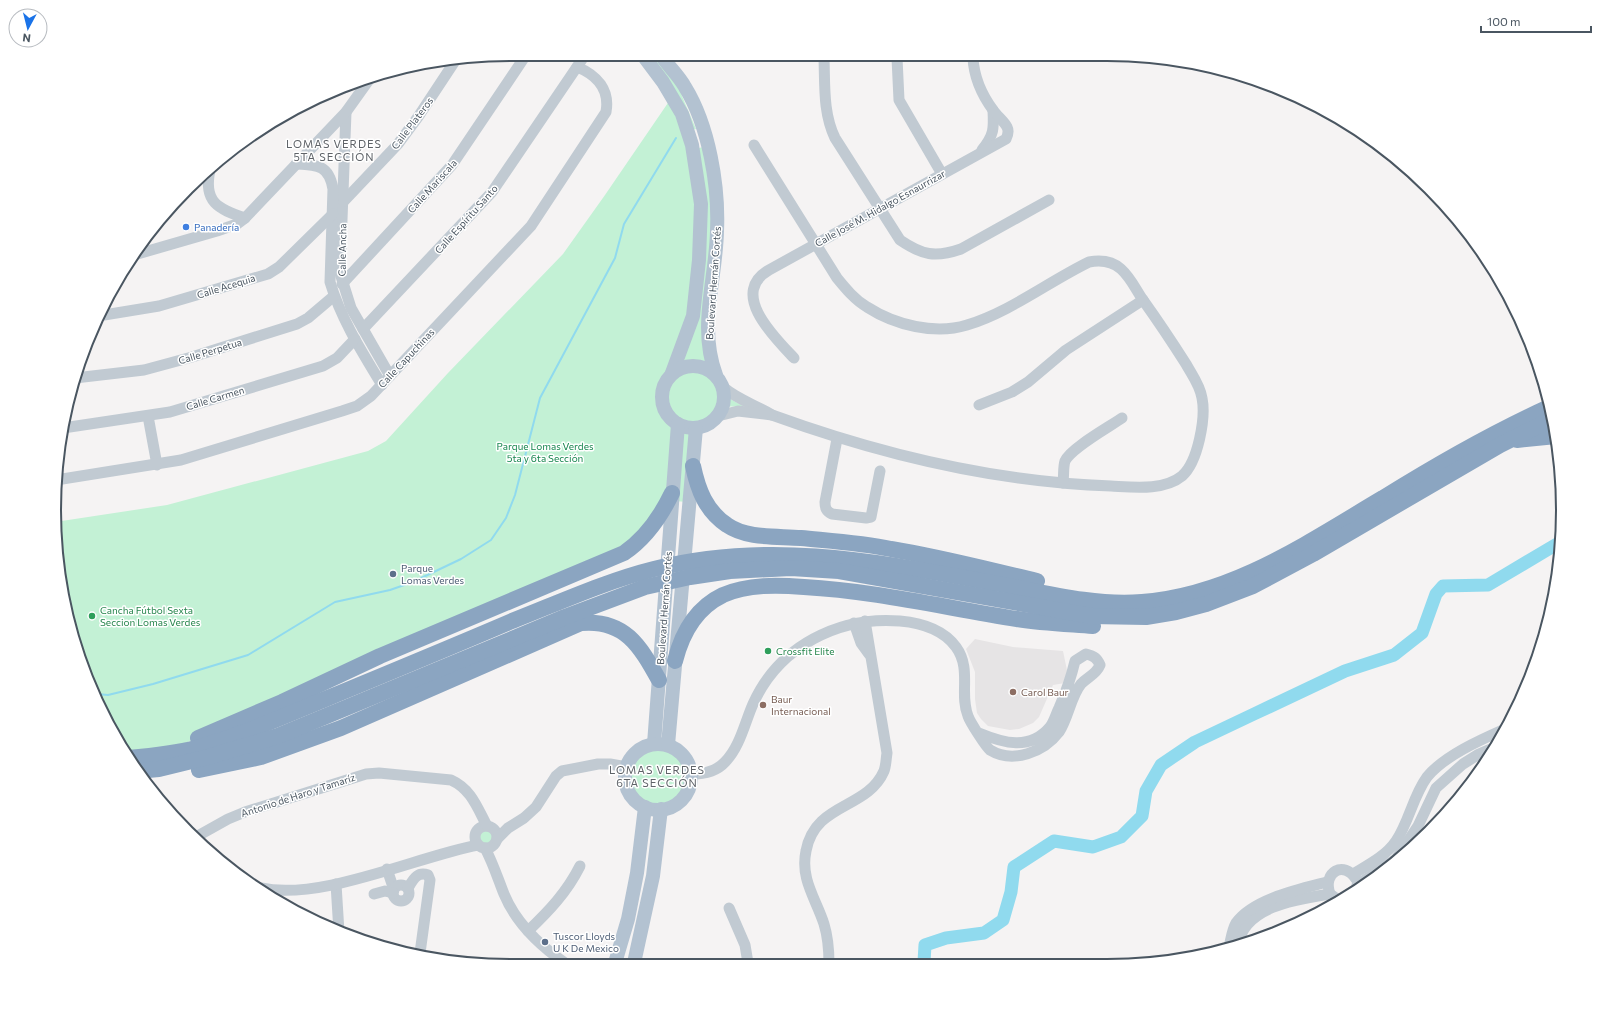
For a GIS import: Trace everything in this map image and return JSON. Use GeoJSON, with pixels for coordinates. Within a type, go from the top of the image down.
{"type":"FeatureCollection","features":[{"type":"Feature","properties":{"kind":"highway"},"geometry":{"type":"LineString","coordinates":[[675,661],[686,630],[699,612],[723,595],[738,590],[761,587],[782,586],[835,588],[1018,619],[1097,626],[1206,604],[1253,586],[1413,487],[1545,411]]}},
{"type":"Feature","properties":{"kind":"highway"},"geometry":{"type":"LineString","coordinates":[[1500,445],[1545,412]]}},
{"type":"Feature","properties":{"kind":"highway"},"geometry":{"type":"LineString","coordinates":[[1413,487],[1500,445],[1524,438],[1549,436]]}},
{"type":"Feature","properties":{"kind":"highway"},"geometry":{"type":"LineString","coordinates":[[693,466],[699,492],[709,508],[727,526],[745,532],[836,541],[891,549],[1053,585],[1100,592],[1150,592],[1198,588],[1227,583]]}},
{"type":"Feature","properties":{"kind":"highway"},"geometry":{"type":"LineString","coordinates":[[144,768],[380,656],[624,553],[648,532],[672,498]]}},
{"type":"Feature","properties":{"kind":"highway"},"geometry":{"type":"LineString","coordinates":[[158,762],[276,720],[568,598],[651,569],[694,560],[744,555],[793,554],[846,558],[1113,603],[1169,599],[1197,593],[1227,583],[1267,565],[1311,549]]}},
{"type":"Feature","properties":{"kind":"highway"},"geometry":{"type":"LineString","coordinates":[[158,762],[208,757],[278,736],[564,617],[645,587],[690,577],[730,571],[791,568],[839,571],[1091,616],[1146,617]]}},
{"type":"Feature","properties":{"kind":"highway"},"geometry":{"type":"LineString","coordinates":[[137,759],[197,770],[261,757],[341,728],[581,623],[601,622],[621,629],[645,656],[659,680]]}},
{"type":"Feature","properties":{"kind":"main road","name":"Boulevard Hernán Cortés"},"geometry":{"type":"LineString","coordinates":[[647,61],[663,82],[679,108],[690,139],[701,204],[699,260],[693,316],[672,373]]}},
{"type":"Feature","properties":{"kind":"main road","name":"Boulevard Hernán Cortés"},"geometry":{"type":"LineString","coordinates":[[665,61],[685,87],[698,115],[704,135],[716,200],[717,231],[707,332],[710,358],[720,381]]}},
{"type":"Feature","properties":{"kind":"main road"},"geometry":{"type":"LineString","coordinates":[[690,139],[704,135]]}},
{"type":"Feature","properties":{"kind":"main road"},"geometry":{"type":"LineString","coordinates":[[698,366],[711,371],[720,381],[724,402],[718,416],[712,422],[696,428],[678,424],[667,414],[662,400],[664,386],[672,373],[684,367],[698,366]]}},
{"type":"Feature","properties":{"kind":"main road","name":"Boulevard Hernán Cortés"},"geometry":{"type":"LineString","coordinates":[[654,744],[678,424]]}},
{"type":"Feature","properties":{"kind":"main road","name":"Boulevard Hernán Cortés"},"geometry":{"type":"LineString","coordinates":[[668,745],[696,428]]}},
{"type":"Feature","properties":{"kind":"main road"},"geometry":{"type":"LineString","coordinates":[[654,744],[668,745],[680,752],[688,762],[691,774],[690,787],[684,798],[674,806],[662,809],[645,807],[635,800],[628,790],[625,778],[627,766],[637,751],[654,744]]}},
{"type":"Feature","properties":{"kind":"main road"},"geometry":{"type":"LineString","coordinates":[[615,959],[631,904],[642,841],[645,807]]}},
{"type":"Feature","properties":{"kind":"main road"},"geometry":{"type":"LineString","coordinates":[[635,959],[653,876],[662,809]]}},
{"type":"Feature","properties":{"kind":"street","name":"Calle Mariscala"},"geometry":{"type":"LineString","coordinates":[[342,284],[452,165],[522,61]]}},
{"type":"Feature","properties":{"kind":"street"},"geometry":{"type":"LineString","coordinates":[[824,61],[826,113],[828,124],[835,138],[900,240],[912,248],[925,254],[939,255],[961,249],[1050,200]]}},
{"type":"Feature","properties":{"kind":"street"},"geometry":{"type":"LineString","coordinates":[[896,61],[900,100],[942,174]]}},
{"type":"Feature","properties":{"kind":"street","name":"Calle José M. Hidalgo Esnaurrizar"},"geometry":{"type":"LineString","coordinates":[[794,358],[767,327],[758,313],[752,295],[754,286],[760,275],[979,153],[991,139],[994,124],[993,110],[977,79],[974,61]]}},
{"type":"Feature","properties":{"kind":"street","name":"Calle Espíritu Santo"},"geometry":{"type":"LineString","coordinates":[[363,329],[492,192],[580,62]]}},
{"type":"Feature","properties":{"kind":"street","name":"Calle Capuchinas"},"geometry":{"type":"LineString","coordinates":[[62,479],[181,460],[357,406],[382,385],[531,226],[606,112],[608,103],[606,93],[600,82],[580,62]]}},
{"type":"Feature","properties":{"kind":"street","name":"Calle Plateros"},"geometry":{"type":"LineString","coordinates":[[344,201],[398,144],[452,65]]}},
{"type":"Feature","properties":{"kind":"street"},"geometry":{"type":"LineString","coordinates":[[143,252],[217,231],[237,224],[245,218],[346,112],[364,86]]}},
{"type":"Feature","properties":{"kind":"street","name":"Calle Ancha"},"geometry":{"type":"LineString","coordinates":[[346,112],[343,160],[344,201],[340,274],[351,308],[390,376]]}},
{"type":"Feature","properties":{"kind":"street"},"geometry":{"type":"LineString","coordinates":[[720,381],[734,396],[757,415],[772,415],[837,439],[909,459],[974,472],[1035,481],[1064,483],[1119,486],[1160,485],[1181,477],[1194,460],[1204,414],[1199,386],[1161,323],[1143,300],[1130,279],[1120,268],[1110,262],[1097,260],[1089,262],[1001,311],[966,326],[942,329],[905,324],[867,307],[851,295],[837,278],[754,145]]}},
{"type":"Feature","properties":{"kind":"street","name":"Calle Ancha"},"geometry":{"type":"LineString","coordinates":[[296,164],[316,165],[326,170],[331,178],[333,189],[333,214],[330,282],[334,296],[355,340],[382,385]]}},
{"type":"Feature","properties":{"kind":"street"},"geometry":{"type":"LineString","coordinates":[[209,177],[208,190],[212,200],[219,208],[245,218]]}},
{"type":"Feature","properties":{"kind":"street","name":"Calle Acequia"},"geometry":{"type":"LineString","coordinates":[[105,315],[159,306],[268,274],[279,267],[333,214]]}},
{"type":"Feature","properties":{"kind":"street","name":"Calle Perpetua"},"geometry":{"type":"LineString","coordinates":[[81,377],[144,370],[192,357],[289,326],[308,318],[334,296]]}},
{"type":"Feature","properties":{"kind":"street"},"geometry":{"type":"LineString","coordinates":[[979,404],[1012,392],[1028,382],[1078,341],[1143,300]]}},
{"type":"Feature","properties":{"kind":"street","name":"Calle Carmen"},"geometry":{"type":"LineString","coordinates":[[69,427],[170,412],[323,366],[337,358],[355,340]]}},
{"type":"Feature","properties":{"kind":"street"},"geometry":{"type":"LineString","coordinates":[[718,416],[748,408]]}},
{"type":"Feature","properties":{"kind":"street"},"geometry":{"type":"LineString","coordinates":[[148,416],[157,465]]}},
{"type":"Feature","properties":{"kind":"street"},"geometry":{"type":"LineString","coordinates":[[1064,483],[1064,462],[1068,456],[1085,442],[1122,418]]}},
{"type":"Feature","properties":{"kind":"street"},"geometry":{"type":"LineString","coordinates":[[837,439],[825,507],[828,512],[832,514],[866,518],[871,517],[880,471]]}},
{"type":"Feature","properties":{"kind":"street"},"geometry":{"type":"LineString","coordinates":[[829,959],[829,948],[824,924],[810,893],[805,873],[806,851],[812,831],[824,818],[861,797],[875,786],[884,771],[887,753],[885,733],[865,621]]}},
{"type":"Feature","properties":{"kind":"street"},"geometry":{"type":"LineString","coordinates":[[691,774],[712,771],[725,763],[737,743],[761,689],[784,661],[818,635],[854,623],[865,621],[901,621],[928,625],[950,640],[961,655],[965,674],[966,707],[968,716],[979,733],[983,743],[990,750],[1008,755],[1023,755],[1034,752],[1048,744],[1060,731],[1080,685],[1098,671],[1100,665],[1094,656],[1086,654],[1075,661],[1071,681],[1050,727],[1042,735],[1022,744],[1008,743],[979,733]]}},
{"type":"Feature","properties":{"kind":"street"},"geometry":{"type":"LineString","coordinates":[[854,623],[861,642],[870,654]]}},
{"type":"Feature","properties":{"kind":"street"},"geometry":{"type":"LineString","coordinates":[[1353,874],[1378,859],[1397,840],[1427,778],[1443,762],[1484,738],[1496,733]]}},
{"type":"Feature","properties":{"kind":"street"},"geometry":{"type":"LineString","coordinates":[[1403,848],[1418,826],[1436,788],[1448,776],[1485,752]]}},
{"type":"Feature","properties":{"kind":"street"},"geometry":{"type":"LineString","coordinates":[[271,890],[300,889],[336,884],[455,849],[508,828],[524,818],[536,807],[552,782],[574,775],[581,768],[610,764],[627,766]]}},
{"type":"Feature","properties":{"kind":"street","name":"Antonio de Haro y Tamaríz"},"geometry":{"type":"LineString","coordinates":[[202,836],[245,812],[366,774],[379,773],[451,780],[460,784],[470,793],[478,809],[504,895],[514,913],[538,943],[561,959]]}},
{"type":"Feature","properties":{"kind":"street"},"geometry":{"type":"LineString","coordinates":[[528,931],[557,902],[569,886],[580,866]]}},
{"type":"Feature","properties":{"kind":"street"},"geometry":{"type":"LineString","coordinates":[[391,868],[399,889]]}},
{"type":"Feature","properties":{"kind":"street"},"geometry":{"type":"LineString","coordinates":[[1335,897],[1330,894],[1327,882],[1330,875],[1337,870],[1346,870],[1353,874],[1355,884]]}},
{"type":"Feature","properties":{"kind":"street"},"geometry":{"type":"LineString","coordinates":[[374,894],[399,889],[417,875],[423,873],[428,875],[430,880],[420,950]]}},
{"type":"Feature","properties":{"kind":"street"},"geometry":{"type":"LineString","coordinates":[[1230,942],[1235,925],[1250,910],[1269,900],[1327,882]]}},
{"type":"Feature","properties":{"kind":"street"},"geometry":{"type":"LineString","coordinates":[[336,884],[339,925]]}},
{"type":"Feature","properties":{"kind":"street"},"geometry":{"type":"LineString","coordinates":[[1240,938],[1244,927],[1252,919],[1281,905],[1330,894]]}},
{"type":"Feature","properties":{"kind":"street"},"geometry":{"type":"LineString","coordinates":[[730,908],[745,945],[747,959]]}},
{"type":"Feature","properties":{"kind":"shaded area","name":"Carol Baur"},"geometry":{"type":"Polygon","coordinates":[[[975,639],[1013,647],[1063,651],[1068,675],[1065,683],[1053,685],[1039,717],[1033,723],[1019,729],[1010,730],[988,726],[981,719],[977,713],[975,699],[975,672],[966,649],[975,639]]]}},
{"type":"Feature","properties":{"kind":"green space"},"geometry":{"type":"Polygon","coordinates":[[[649,61],[660,61],[679,89],[696,129],[690,130],[649,61]]]}},
{"type":"Feature","properties":{"kind":"green space","name":"Parque Lomas Verdes 5ta y 6ta Sección"},"geometry":{"type":"Polygon","coordinates":[[[672,97],[695,149],[703,147],[712,206],[714,373],[696,365],[687,365],[677,368],[695,300],[678,353],[660,396],[661,405],[665,412],[677,424],[671,493],[641,539],[282,702],[157,755],[136,757],[107,709],[95,682],[76,626],[65,569],[61,521],[167,505],[368,451],[386,441],[448,373],[563,254],[672,97]]]}},
{"type":"Feature","properties":{"kind":"green space"},"geometry":{"type":"Polygon","coordinates":[[[695,368],[709,374],[715,380],[721,394],[743,406],[719,407],[705,421],[691,425],[679,420],[669,410],[664,397],[666,384],[676,373],[695,368]]]}},
{"type":"Feature","properties":{"kind":"green space"},"geometry":{"type":"Polygon","coordinates":[[[682,426],[691,428],[687,502],[675,501],[682,426]]]}},
{"type":"Feature","properties":{"kind":"green space"},"geometry":{"type":"Polygon","coordinates":[[[658,746],[670,748],[680,755],[687,765],[689,777],[687,789],[680,799],[670,806],[658,808],[646,806],[636,799],[629,789],[627,777],[629,765],[636,755],[646,748],[658,746]]]}},
{"type":"Feature","properties":{"kind":"green space"},"geometry":{"type":"Polygon","coordinates":[[[486,825],[494,828],[497,836],[494,844],[486,847],[478,844],[475,836],[478,828],[486,825]]]}},
{"type":"Feature","properties":{"kind":"waterway"},"geometry":{"type":"LineString","coordinates":[[417,580],[461,559],[491,540],[506,518],[515,495],[540,398],[615,258],[624,224],[676,138]]}},
{"type":"Feature","properties":{"kind":"waterway"},"geometry":{"type":"LineString","coordinates":[[924,959],[925,945],[946,938],[984,933],[1003,920],[1011,892],[1014,867],[1054,841],[1093,847],[1121,837],[1142,816],[1146,791],[1161,765],[1195,742],[1345,671],[1394,655],[1422,633],[1436,594],[1443,586],[1488,585],[1554,546]]}},
{"type":"Feature","properties":{"kind":"waterway"},"geometry":{"type":"LineString","coordinates":[[100,694],[108,695],[153,684],[248,655],[335,602],[390,590],[410,583]]}},
{"type":"Feature","properties":{"kind":"place","name":"Panadería"},"geometry":{"type":"Point","coordinates":[186,227]}},
{"type":"Feature","properties":{"kind":"place","name":"Parque Lomas Verdes"},"geometry":{"type":"Point","coordinates":[393,574]}},
{"type":"Feature","properties":{"kind":"place","name":"Cancha Fútbol Sexta Seccion Lomas Verdes"},"geometry":{"type":"Point","coordinates":[92,616]}},
{"type":"Feature","properties":{"kind":"place","name":"Crossfit Elite"},"geometry":{"type":"Point","coordinates":[768,651]}},
{"type":"Feature","properties":{"kind":"place","name":"Carol Baur"},"geometry":{"type":"Point","coordinates":[1013,692]}},
{"type":"Feature","properties":{"kind":"place","name":"Baur Internacional"},"geometry":{"type":"Point","coordinates":[763,705]}},
{"type":"Feature","properties":{"kind":"place","name":"Tuscor Lloyds U K De Mexico"},"geometry":{"type":"Point","coordinates":[545,942]}},
{"type":"Feature","properties":{"kind":"district","name":"LOMAS VERDES 5TA SECCIÓN"},"geometry":{"type":"Point","coordinates":[334,149]}},
{"type":"Feature","properties":{"kind":"district","name":"LOMAS VERDES 6TA SECCIÓN"},"geometry":{"type":"Point","coordinates":[657,775]}}]}
